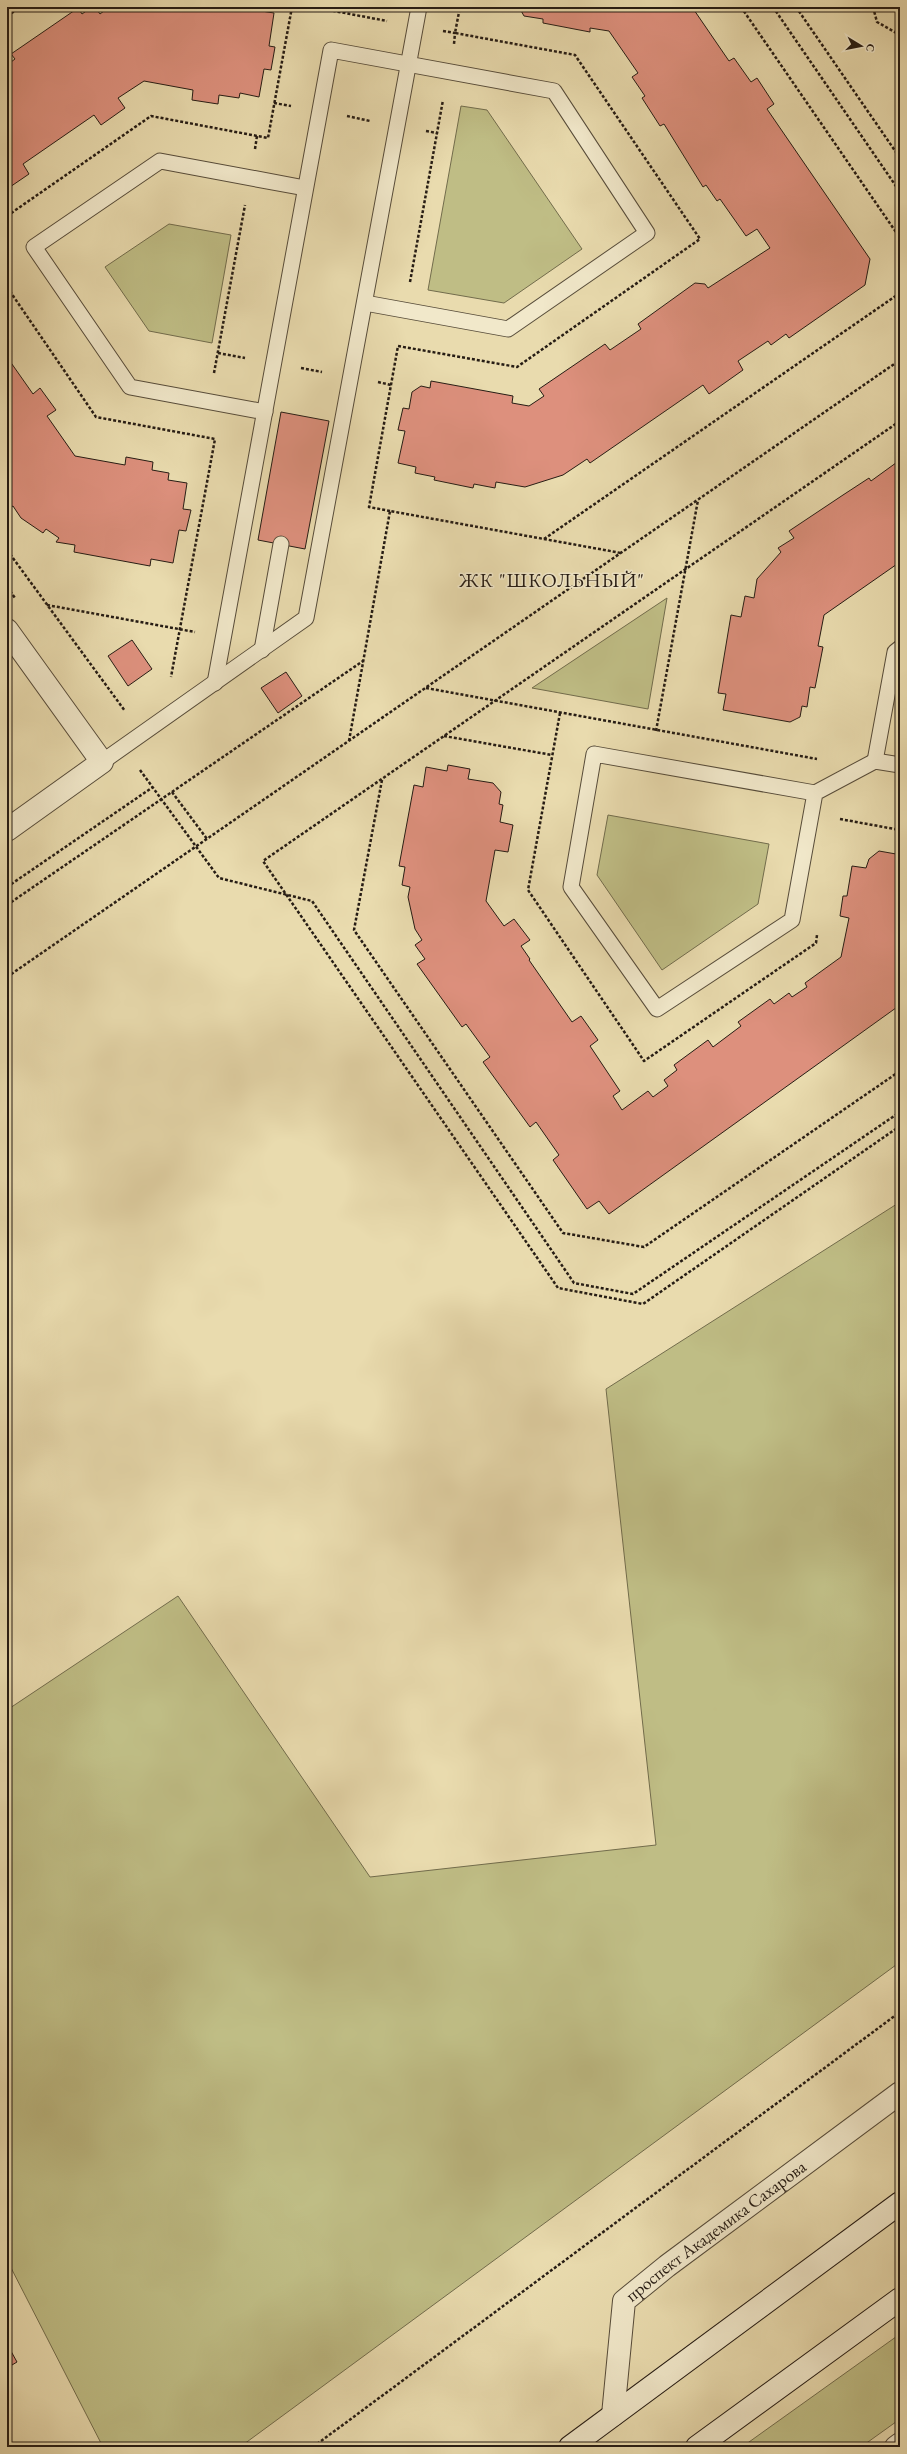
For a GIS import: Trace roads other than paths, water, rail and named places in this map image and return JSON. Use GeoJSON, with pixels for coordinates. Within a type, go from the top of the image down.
{"type":"FeatureCollection","features":[{"type":"Feature","properties":{"kind":"street"},"geometry":{"type":"LineString","coordinates":[[7,630],[102,762],[7,830]]}},
{"type":"Feature","properties":{"kind":"street","name":"проспект Академика Сахарова"},"geometry":{"type":"LineString","coordinates":[[613,2415],[624,2301],[667,2266],[900,2093]]}},
{"type":"Feature","properties":{"kind":"street"},"geometry":{"type":"LineString","coordinates":[[570,2447],[900,2203]]}},
{"type":"Feature","properties":{"kind":"street"},"geometry":{"type":"LineString","coordinates":[[697,2447],[900,2299]]}},
{"type":"Feature","properties":{"kind":"street"},"geometry":{"type":"LineString","coordinates":[[896,2447],[900,2444]]}},
{"type":"Feature","properties":{"kind":"lane"},"geometry":{"type":"LineString","coordinates":[[102,762],[306,618],[419,7]]}},
{"type":"Feature","properties":{"kind":"lane"},"geometry":{"type":"LineString","coordinates":[[215,683],[331,50],[554,91],[647,233],[508,329],[365,303]]}},
{"type":"Feature","properties":{"kind":"lane"},"geometry":{"type":"LineString","coordinates":[[265,412],[130,387],[34,247],[160,161],[306,188]]}},
{"type":"Feature","properties":{"kind":"lane"},"geometry":{"type":"LineString","coordinates":[[262,650],[281,544]]}},
{"type":"Feature","properties":{"kind":"lane"},"geometry":{"type":"LineString","coordinates":[[870,764],[895,652],[900,648]]}},
{"type":"Feature","properties":{"kind":"lane"},"geometry":{"type":"LineString","coordinates":[[816,793],[792,920],[658,1009],[571,887],[594,754],[816,793],[870,764],[900,765]]}},
{"type":"Feature","properties":{"kind":"district","name":"ЖК \"ШКОЛЬНЫЙ\""},"geometry":{"type":"Point","coordinates":[552,580]}}]}
